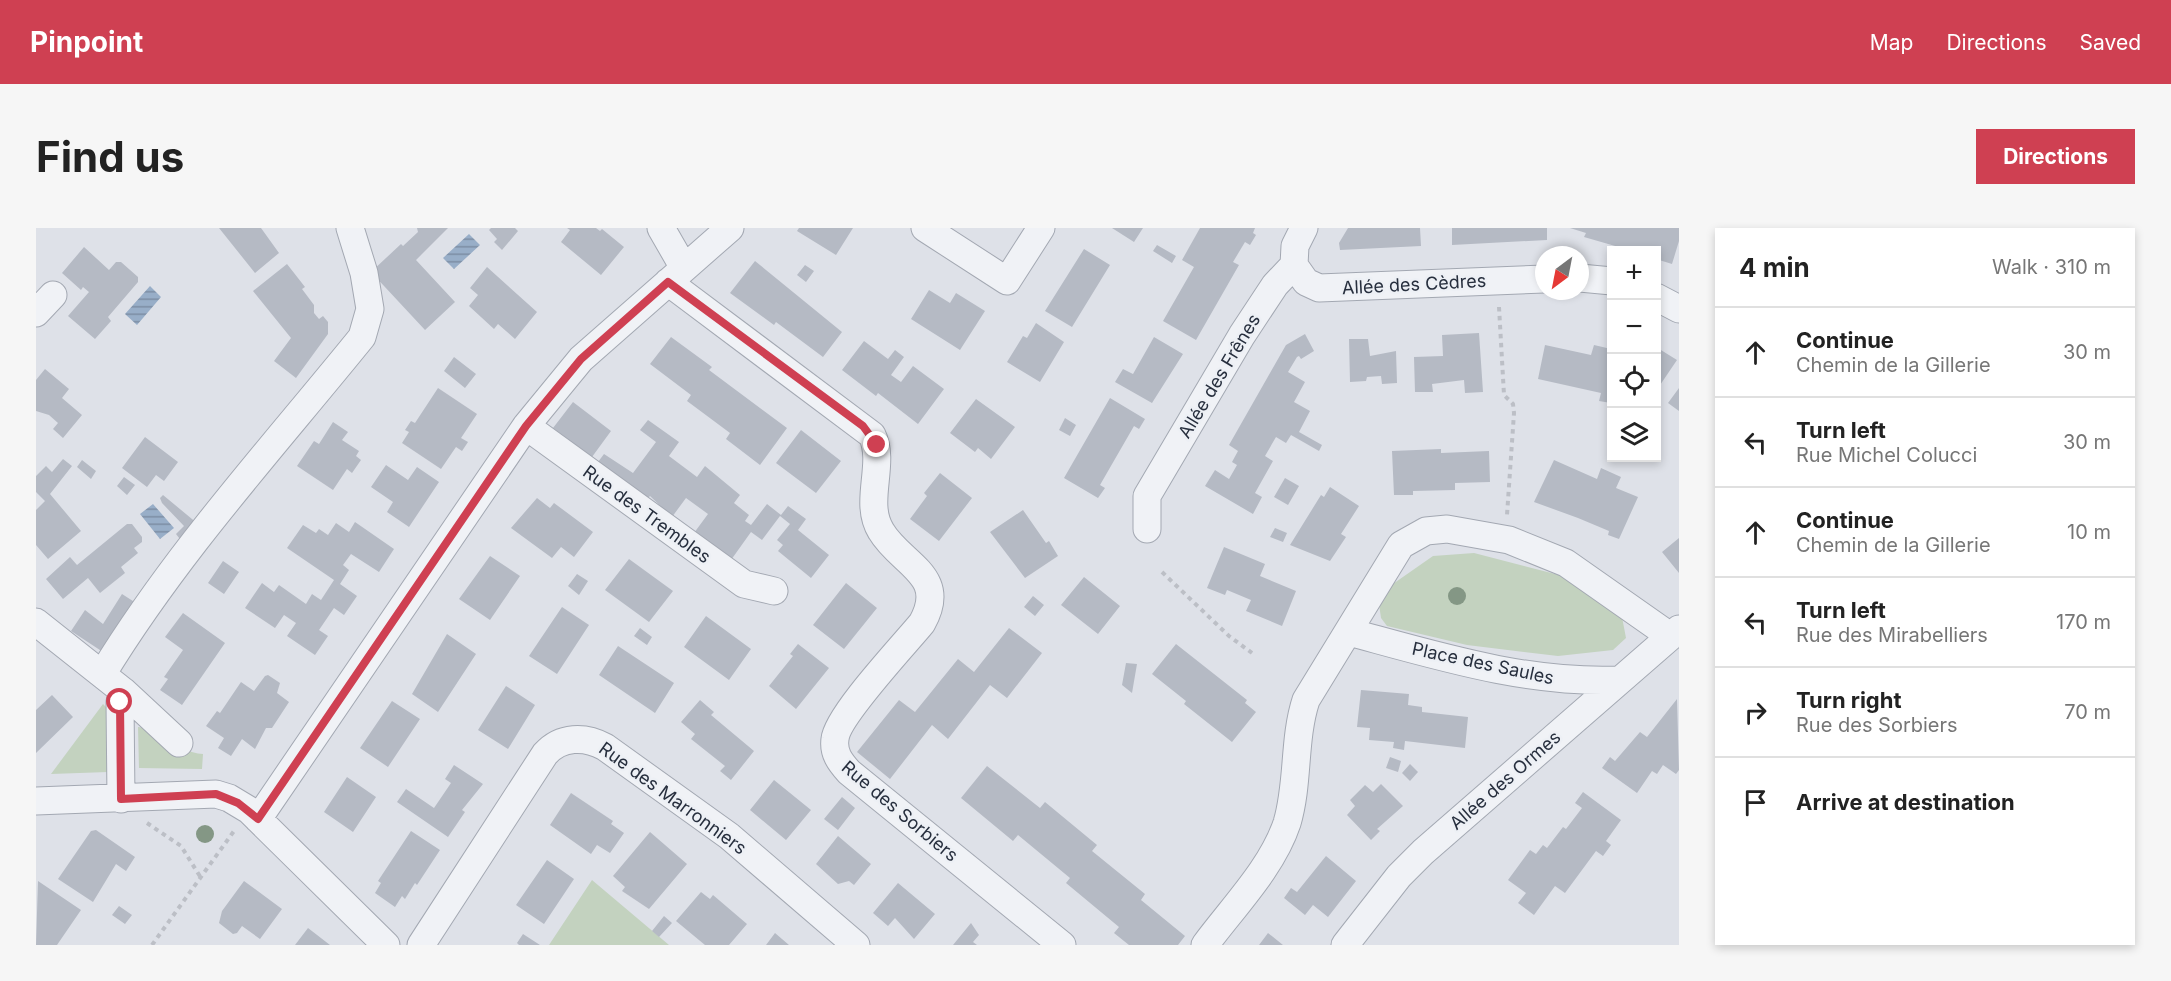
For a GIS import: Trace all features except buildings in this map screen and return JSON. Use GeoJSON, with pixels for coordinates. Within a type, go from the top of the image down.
{"type":"FeatureCollection","features":[{"type":"Feature","properties":{"kind":"street"},"geometry":{"type":"LineString","coordinates":[[661,228],[676,275]]}},
{"type":"Feature","properties":{"kind":"street"},"geometry":{"type":"LineString","coordinates":[[249,820],[526,426],[581,359],[729,228]]}},
{"type":"Feature","properties":{"kind":"street"},"geometry":{"type":"LineString","coordinates":[[925,228],[1006,281],[1041,228]]}},
{"type":"Feature","properties":{"kind":"street"},"geometry":{"type":"LineString","coordinates":[[1294,265],[1295,246],[1304,228]]}},
{"type":"Feature","properties":{"kind":"street"},"geometry":{"type":"LineString","coordinates":[[103,673],[136,619],[178,562],[362,337],[370,309],[364,273],[349,229]]}},
{"type":"Feature","properties":{"kind":"street","name":"Allée des Cèdres"},"geometry":{"type":"LineString","coordinates":[[1294,265],[1306,282],[1319,288],[1535,279]]}},
{"type":"Feature","properties":{"kind":"street","name":"Allée des Frênes"},"geometry":{"type":"LineString","coordinates":[[1147,529],[1147,496],[1242,335],[1275,285],[1294,265]]}},
{"type":"Feature","properties":{"kind":"street","name":"Rue des Sorbiers"},"geometry":{"type":"LineString","coordinates":[[676,275],[872,435],[877,445],[874,487],[875,510],[880,530],[926,578],[930,608],[922,623],[838,728],[835,738],[837,755],[849,772],[1062,945]]}},
{"type":"Feature","properties":{"kind":"street"},"geometry":{"type":"LineString","coordinates":[[1589,279],[1607,281]]}},
{"type":"Feature","properties":{"kind":"street"},"geometry":{"type":"LineString","coordinates":[[1661,300],[1679,309]]}},
{"type":"Feature","properties":{"kind":"street","name":"Rue des Trembles"},"geometry":{"type":"LineString","coordinates":[[526,426],[744,584],[774,591]]}},
{"type":"Feature","properties":{"kind":"street"},"geometry":{"type":"LineString","coordinates":[[1205,945],[1276,850],[1287,821],[1300,718],[1306,700],[1349,632],[1372,588],[1401,545],[1426,531],[1447,529],[1509,540],[1566,563],[1674,633]]}},
{"type":"Feature","properties":{"kind":"street"},"geometry":{"type":"LineString","coordinates":[[36,622],[103,673],[179,743]]}},
{"type":"Feature","properties":{"kind":"street","name":"Place des Saules"},"geometry":{"type":"LineString","coordinates":[[1349,632],[1460,663],[1552,679],[1620,680]]}},
{"type":"Feature","properties":{"kind":"street","name":"Allée des Ormes"},"geometry":{"type":"LineString","coordinates":[[1346,945],[1399,876],[1423,852],[1674,633]]}},
{"type":"Feature","properties":{"kind":"street"},"geometry":{"type":"LineString","coordinates":[[123,691],[120,702],[130,808]]}},
{"type":"Feature","properties":{"kind":"street","name":"Rue des Marronniers"},"geometry":{"type":"LineString","coordinates":[[421,945],[545,754],[560,741],[592,740],[729,836],[856,945]]}},
{"type":"Feature","properties":{"kind":"street"},"geometry":{"type":"LineString","coordinates":[[36,801],[130,808],[216,794],[229,798],[249,820],[386,945]]}},
{"type":"Feature","properties":{"kind":"path"},"geometry":{"type":"LineString","coordinates":[[1499,305],[1504,395],[1512,404],[1514,413],[1507,522]]}},
{"type":"Feature","properties":{"kind":"path"},"geometry":{"type":"LineString","coordinates":[[1162,572],[1229,636],[1252,653]]}},
{"type":"Feature","properties":{"kind":"path"},"geometry":{"type":"LineString","coordinates":[[130,808],[182,846],[201,878]]}},
{"type":"Feature","properties":{"kind":"path"},"geometry":{"type":"LineString","coordinates":[[152,945],[201,878],[249,820]]}},
{"type":"Feature","properties":{"kind":"green space"},"geometry":{"type":"Polygon","coordinates":[[[1474,553],[1559,575],[1622,617],[1626,638],[1613,650],[1558,656],[1467,645],[1387,626],[1381,618],[1379,604],[1390,586],[1433,556],[1474,553]]]}},
{"type":"Feature","properties":{"kind":"green space"},"geometry":{"type":"Polygon","coordinates":[[[103,704],[106,707],[108,772],[51,774],[103,704]]]}},
{"type":"Feature","properties":{"kind":"green space"},"geometry":{"type":"Polygon","coordinates":[[[138,727],[155,732],[184,749],[203,754],[202,769],[139,768],[138,727]]]}},
{"type":"Feature","properties":{"kind":"green space"},"geometry":{"type":"Polygon","coordinates":[[[592,880],[669,945],[549,945],[592,880]]]}},
{"type":"Feature","properties":{"kind":"water"},"geometry":{"type":"Polygon","coordinates":[[[469,234],[480,245],[454,269],[443,258],[469,234]]]}},
{"type":"Feature","properties":{"kind":"water"},"geometry":{"type":"Polygon","coordinates":[[[150,286],[161,297],[137,325],[125,314],[150,286]]]}},
{"type":"Feature","properties":{"kind":"water"},"geometry":{"type":"Polygon","coordinates":[[[153,504],[174,528],[160,539],[140,514],[153,504]]]}},
{"type":"Feature","properties":{"kind":"route"},"geometry":{"type":"LineString","coordinates":[[120,702],[121,799],[216,794],[238,803],[258,819],[526,426],[581,359],[668,282],[863,426],[872,435],[877,445]]}}]}
